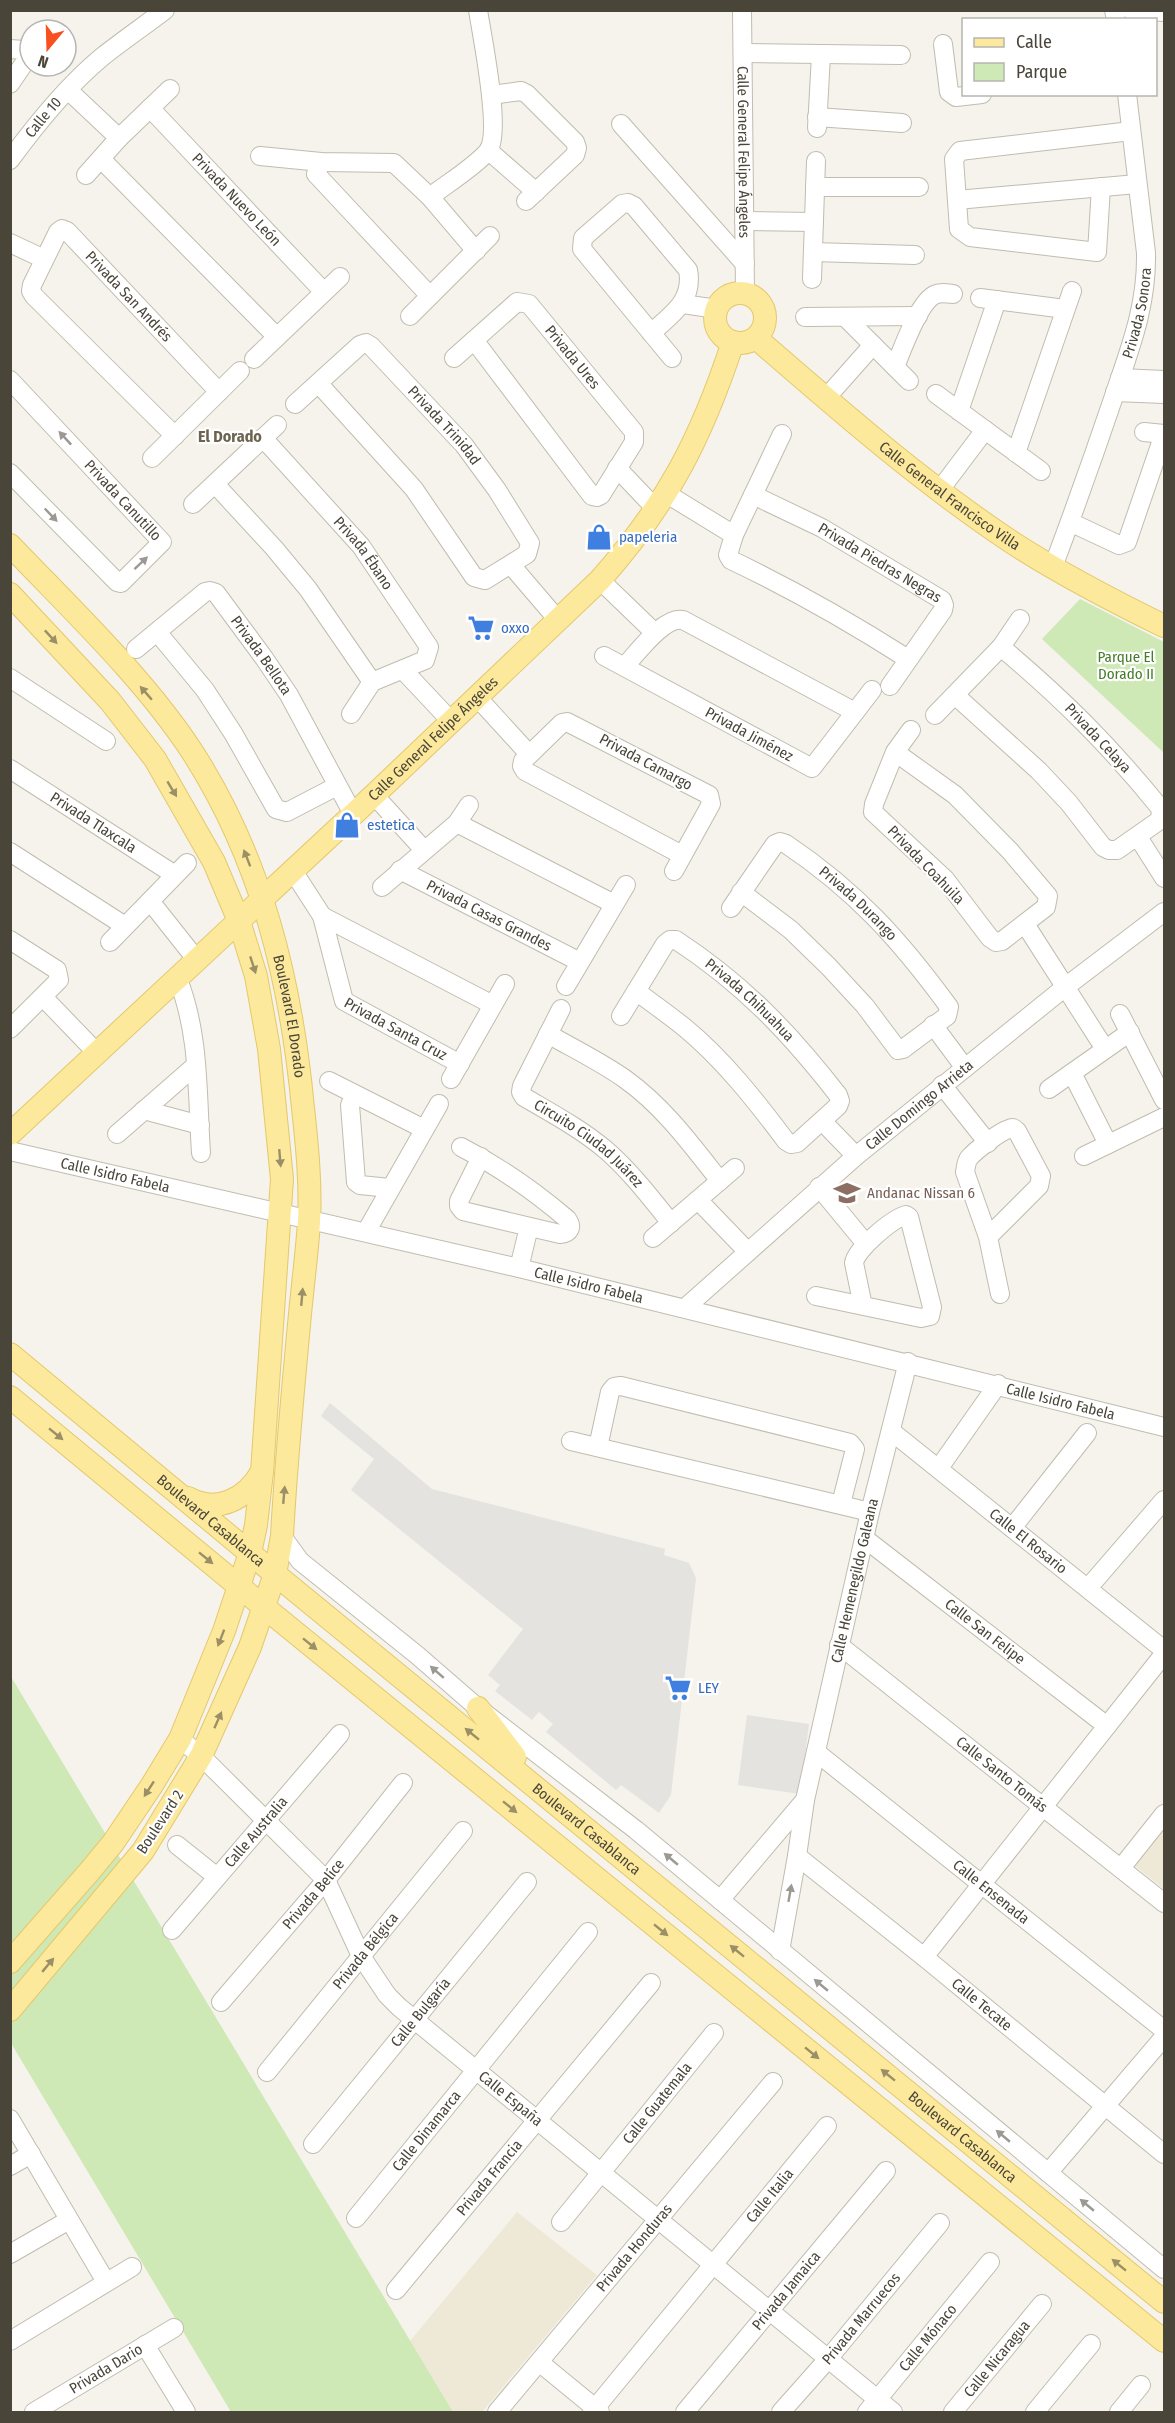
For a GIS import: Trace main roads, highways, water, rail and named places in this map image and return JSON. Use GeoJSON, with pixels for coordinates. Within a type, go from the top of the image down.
{"type":"FeatureCollection","features":[{"type":"Feature","properties":{"kind":"main road"},"geometry":{"type":"LineString","coordinates":[[745,293],[753,296],[764,308],[765,324],[756,338],[741,344],[733,342],[720,333],[715,317],[717,309],[728,296],[745,293]]}},
{"type":"Feature","properties":{"kind":"main road","name":"Calle General Francisco Villa"},"geometry":{"type":"LineString","coordinates":[[756,338],[939,491],[1016,545],[1164,626]]}},
{"type":"Feature","properties":{"kind":"main road","name":"Calle General Felipe Ángeles"},"geometry":{"type":"LineString","coordinates":[[12,1129],[293,871],[600,580],[662,502],[686,460],[705,421],[733,342]]}},
{"type":"Feature","properties":{"kind":"main road","name":"Boulevard El Dorado"},"geometry":{"type":"LineString","coordinates":[[10,544],[153,700],[191,751],[221,799],[242,844],[263,899],[278,950],[293,1018],[308,1160],[309,1221],[282,1536],[275,1574],[264,1607]]}},
{"type":"Feature","properties":{"kind":"main road","name":"Boulevard El Dorado"},"geometry":{"type":"LineString","coordinates":[[10,594],[110,701],[155,759],[214,862],[239,921],[256,976],[269,1049],[282,1179],[262,1472],[250,1553],[239,1585]]}},
{"type":"Feature","properties":{"kind":"main road","name":"Boulevard Casablanca"},"geometry":{"type":"LineString","coordinates":[[10,1354],[1164,2302]]}},
{"type":"Feature","properties":{"kind":"main road","name":"Boulevard Casablanca"},"geometry":{"type":"LineString","coordinates":[[10,1396],[264,1607],[1164,2341]]}},
{"type":"Feature","properties":{"kind":"main road"},"geometry":{"type":"LineString","coordinates":[[181,1494],[195,1502],[211,1505],[227,1503],[242,1497],[254,1486],[262,1472]]}},
{"type":"Feature","properties":{"kind":"main road","name":"Boulevard 2"},"geometry":{"type":"LineString","coordinates":[[10,1962],[113,1843],[180,1739],[224,1631],[239,1585]]}},
{"type":"Feature","properties":{"kind":"main road","name":"Boulevard 2"},"geometry":{"type":"LineString","coordinates":[[10,2010],[143,1851],[201,1756],[250,1647],[264,1607]]}},
{"type":"Feature","properties":{"kind":"main road"},"geometry":{"type":"LineString","coordinates":[[478,1708],[535,1785]]}},
{"type":"Feature","properties":{"kind":"place","name":"papeleria"},"geometry":{"type":"Point","coordinates":[599,537]}},
{"type":"Feature","properties":{"kind":"place","name":"oxxo"},"geometry":{"type":"Point","coordinates":[481,628]}},
{"type":"Feature","properties":{"kind":"place","name":"estetica"},"geometry":{"type":"Point","coordinates":[347,825]}},
{"type":"Feature","properties":{"kind":"place","name":"Andanac Nissan 6"},"geometry":{"type":"Point","coordinates":[847,1193]}},
{"type":"Feature","properties":{"kind":"place","name":"LEY"},"geometry":{"type":"Point","coordinates":[678,1688]}},
{"type":"Feature","properties":{"kind":"district","name":"El Dorado"},"geometry":{"type":"Point","coordinates":[230,436]}},
{"type":"Feature","properties":{"kind":"park label","name":"Parque El Dorado II"},"geometry":{"type":"Point","coordinates":[1126,666]}}]}
